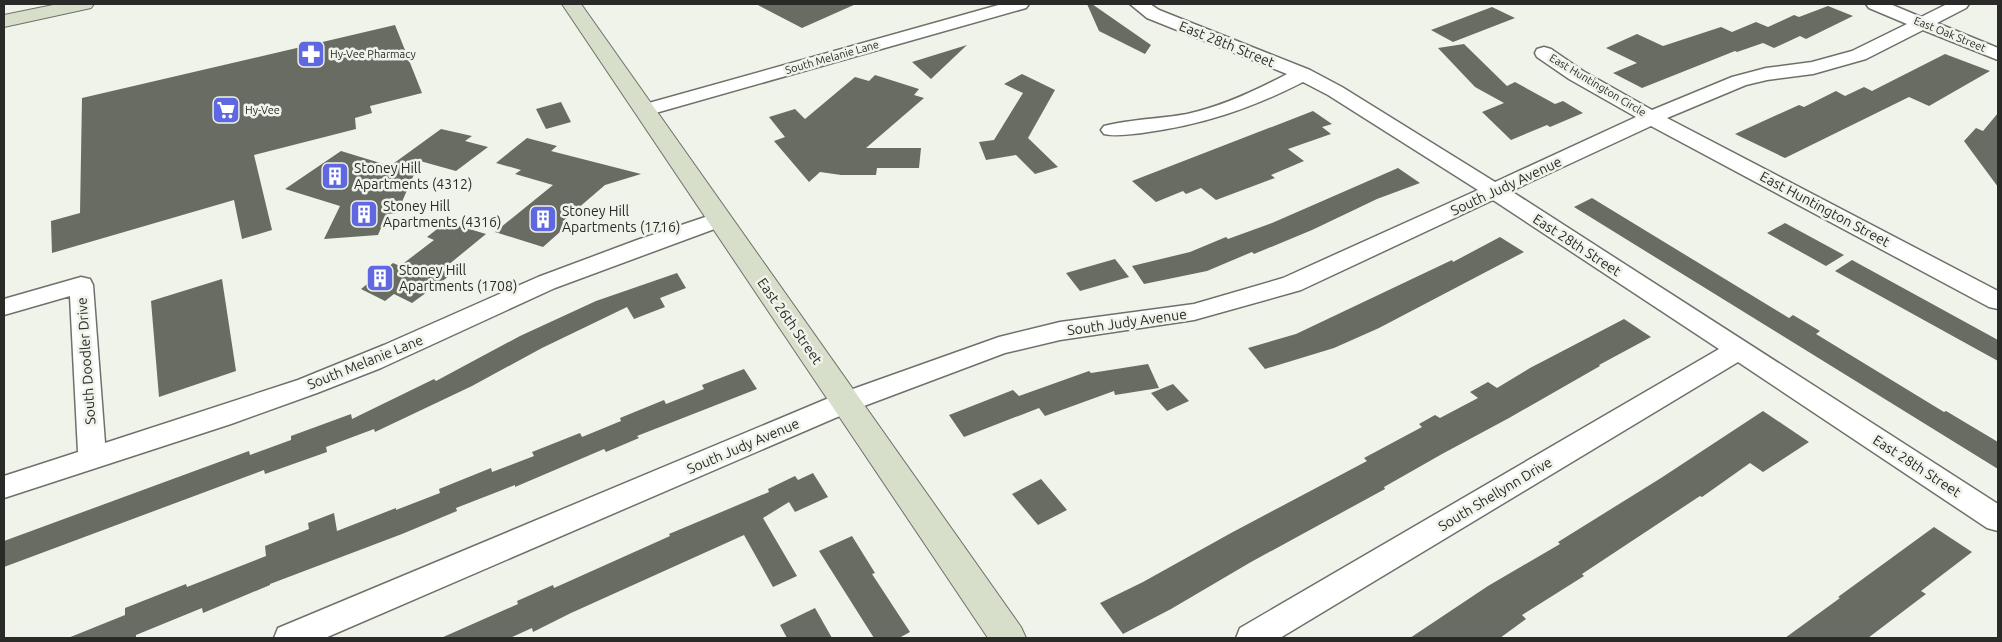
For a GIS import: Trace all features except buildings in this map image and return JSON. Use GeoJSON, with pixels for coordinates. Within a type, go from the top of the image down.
{"type":"FeatureCollection","features":[{"type":"Feature","properties":{"kind":"main road"},"geometry":{"type":"LineString","coordinates":[[4,21],[84,4]]}},
{"type":"Feature","properties":{"kind":"main road","name":"East 26th Street"},"geometry":{"type":"LineString","coordinates":[[572,4],[1008,638]]}},
{"type":"Feature","properties":{"kind":"street","name":"South Melanie Lane"},"geometry":{"type":"LineString","coordinates":[[645,110],[1020,4]]}},
{"type":"Feature","properties":{"kind":"street","name":"East 28th Street"},"geometry":{"type":"LineString","coordinates":[[1139,4],[1153,14],[1302,74],[1335,91],[1495,192],[1998,519]]}},
{"type":"Feature","properties":{"kind":"street","name":"East Oak Street"},"geometry":{"type":"LineString","coordinates":[[1875,4],[1998,54]]}},
{"type":"Feature","properties":{"kind":"street","name":"South Judy Avenue"},"geometry":{"type":"LineString","coordinates":[[290,638],[846,402],[999,346],[1060,331],[1194,312],[1292,284],[1495,192],[1651,118],[1740,80],[1766,74],[1813,68],[1859,55],[1920,22],[1960,4]]}},
{"type":"Feature","properties":{"kind":"street","name":"East Huntington Circle"},"geometry":{"type":"LineString","coordinates":[[1544,53],[1576,75],[1651,118]]}},
{"type":"Feature","properties":{"kind":"street"},"geometry":{"type":"LineString","coordinates":[[1111,130],[1169,123],[1214,113],[1265,94],[1302,74]]}},
{"type":"Feature","properties":{"kind":"street","name":"East Huntington Street"},"geometry":{"type":"LineString","coordinates":[[1651,118],[1998,301]]}},
{"type":"Feature","properties":{"kind":"street","name":"South Melanie Lane"},"geometry":{"type":"LineString","coordinates":[[4,487],[255,405],[348,371],[580,269],[622,252],[720,219]]}},
{"type":"Feature","properties":{"kind":"street","name":"South Doodler Drive"},"geometry":{"type":"LineString","coordinates":[[4,307],[81,285],[92,457]]}},
{"type":"Feature","properties":{"kind":"street","name":"South Shellynn Drive"},"geometry":{"type":"LineString","coordinates":[[1252,638],[1738,350]]}},
{"type":"Feature","properties":{"kind":"place","name":"Hy-Vee Pharmacy"},"geometry":{"type":"Point","coordinates":[311,54]}},
{"type":"Feature","properties":{"kind":"place","name":"Hy-Vee"},"geometry":{"type":"Point","coordinates":[226,110]}},
{"type":"Feature","properties":{"kind":"place","name":"Stoney Hill Apartments (4312)"},"geometry":{"type":"Point","coordinates":[335,176]}},
{"type":"Feature","properties":{"kind":"place","name":"Stoney Hill Apartments (4316)"},"geometry":{"type":"Point","coordinates":[364,214]}},
{"type":"Feature","properties":{"kind":"place","name":"Stoney Hill Apartments (1716)"},"geometry":{"type":"Point","coordinates":[543,219]}},
{"type":"Feature","properties":{"kind":"place","name":"Stoney Hill Apartments (1708)"},"geometry":{"type":"Point","coordinates":[380,278]}}]}
